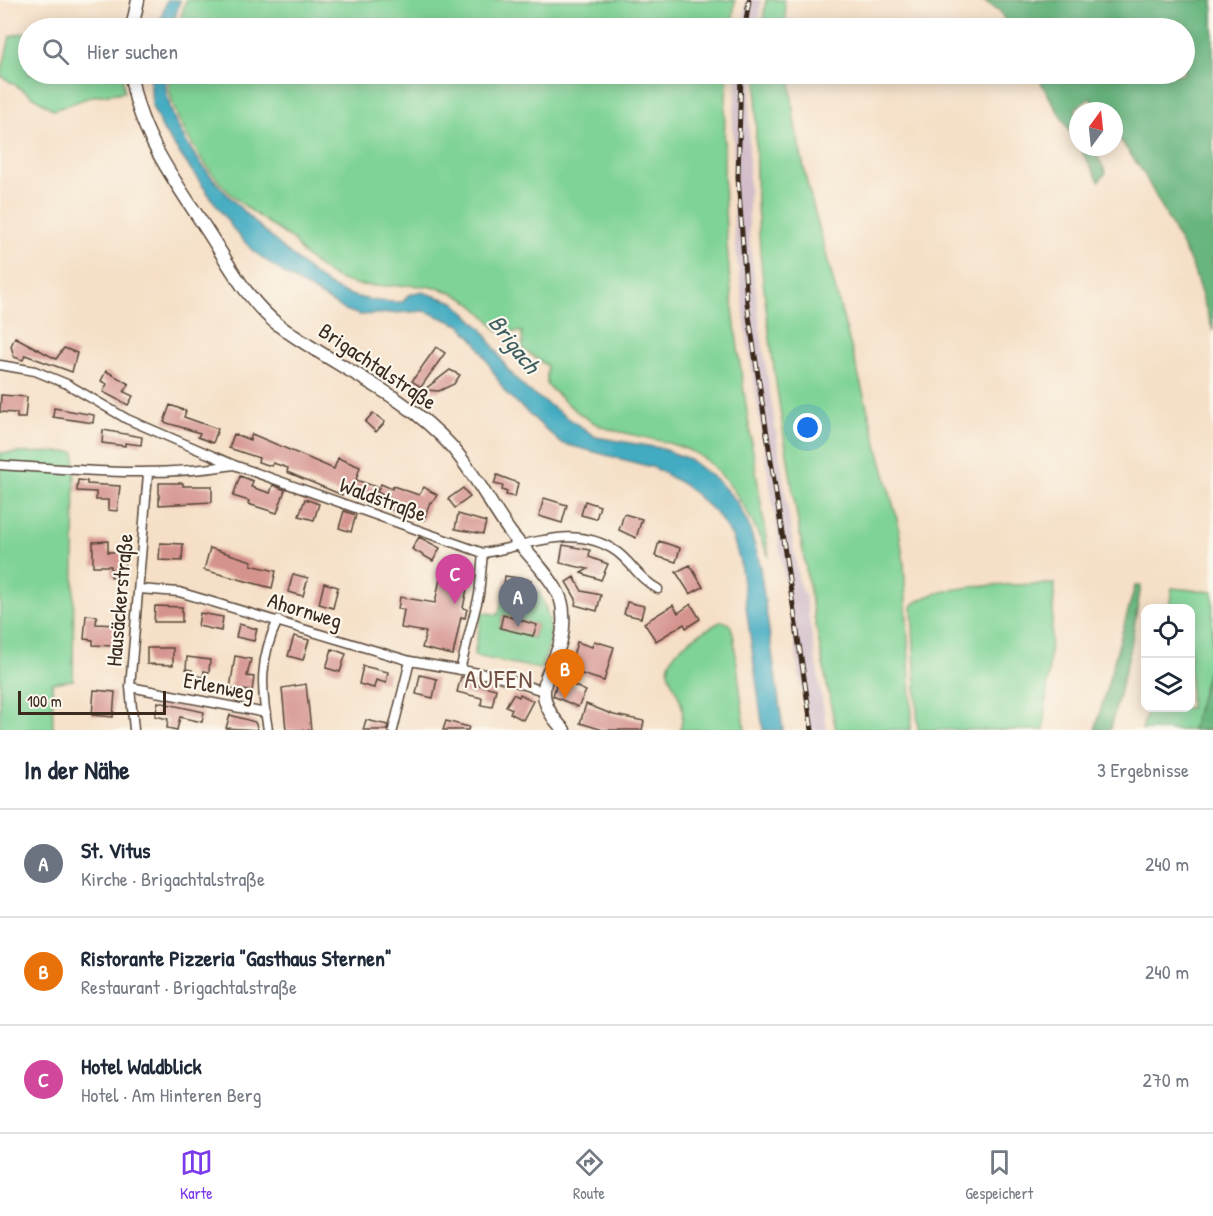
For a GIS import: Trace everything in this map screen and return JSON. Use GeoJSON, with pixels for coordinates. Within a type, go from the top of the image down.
{"type":"FeatureCollection","features":[{"type":"Feature","properties":{"kind":"street"},"geometry":{"type":"LineString","coordinates":[[134,18],[138,0]]}},
{"type":"Feature","properties":{"kind":"street","name":"Brigachtalstraße"},"geometry":{"type":"LineString","coordinates":[[133,84],[142,120],[163,162],[255,305],[281,327],[404,404],[427,423],[452,447],[522,546],[558,592],[563,607],[564,626],[561,642],[543,691]]}},
{"type":"Feature","properties":{"kind":"street","name":"Waldstraße"},"geometry":{"type":"LineString","coordinates":[[0,365],[35,371],[68,384],[127,419],[234,465],[483,553],[522,546],[553,537],[570,536],[594,540],[617,552],[643,580],[658,589]]}},
{"type":"Feature","properties":{"kind":"street","name":"Waldstraße"},"geometry":{"type":"LineString","coordinates":[[0,465],[148,474],[188,472],[234,465]]}},
{"type":"Feature","properties":{"kind":"street","name":"Hausäckerstraße"},"geometry":{"type":"LineString","coordinates":[[134,730],[130,687],[148,474]]}},
{"type":"Feature","properties":{"kind":"street"},"geometry":{"type":"LineString","coordinates":[[460,670],[479,595],[483,553]]}},
{"type":"Feature","properties":{"kind":"street","name":"Ahornweg"},"geometry":{"type":"LineString","coordinates":[[139,589],[179,592],[410,661],[496,676],[543,691]]}},
{"type":"Feature","properties":{"kind":"street"},"geometry":{"type":"LineString","coordinates":[[268,730],[261,670],[268,640],[278,620]]}},
{"type":"Feature","properties":{"kind":"street"},"geometry":{"type":"LineString","coordinates":[[393,730],[410,661]]}},
{"type":"Feature","properties":{"kind":"street","name":"Erlenweg"},"geometry":{"type":"LineString","coordinates":[[130,687],[266,714]]}},
{"type":"Feature","properties":{"kind":"street"},"geometry":{"type":"LineString","coordinates":[[543,691],[549,715],[564,730]]}},
{"type":"Feature","properties":{"kind":"shaded area"},"geometry":{"type":"Polygon","coordinates":[[[746,0],[761,0],[759,18],[744,18],[746,0]]]}},
{"type":"Feature","properties":{"kind":"shaded area"},"geometry":{"type":"Polygon","coordinates":[[[737,84],[752,84],[749,117],[749,233],[761,334],[799,583],[805,595],[827,730],[808,730],[747,338],[734,232],[733,118],[737,84]]]}},
{"type":"Feature","properties":{"kind":"green space"},"geometry":{"type":"Polygon","coordinates":[[[186,0],[735,0],[733,18],[181,18],[186,0]]]}},
{"type":"Feature","properties":{"kind":"green space"},"geometry":{"type":"Polygon","coordinates":[[[766,0],[784,0],[786,18],[763,18],[766,0]]]}},
{"type":"Feature","properties":{"kind":"green space"},"geometry":{"type":"Polygon","coordinates":[[[982,0],[1213,0],[1213,331],[1192,265],[1143,172],[1123,144],[1123,102],[1093,102],[1090,98],[1085,102],[1069,102],[1069,131],[1042,84],[1195,84],[1195,18],[1003,18],[999,10],[982,0]]]}},
{"type":"Feature","properties":{"kind":"green space"},"geometry":{"type":"Polygon","coordinates":[[[18,34],[18,84],[124,84],[124,92],[93,96],[54,110],[1,76],[10,36],[18,34]]]}},
{"type":"Feature","properties":{"kind":"green space"},"geometry":{"type":"Polygon","coordinates":[[[169,84],[727,84],[724,134],[724,195],[728,255],[742,376],[769,557],[742,503],[714,467],[703,458],[682,447],[606,428],[582,415],[547,385],[547,366],[523,349],[522,332],[498,331],[474,306],[444,290],[411,285],[365,286],[335,277],[319,267],[302,252],[294,241],[238,201],[210,170],[180,122],[169,84]]]}},
{"type":"Feature","properties":{"kind":"green space"},"geometry":{"type":"Polygon","coordinates":[[[758,84],[791,84],[794,120],[807,183],[898,523],[904,563],[912,719],[910,730],[836,730],[797,519],[766,308],[758,215],[758,84]]]}},
{"type":"Feature","properties":{"kind":"green space"},"geometry":{"type":"Polygon","coordinates":[[[1084,156],[1098,156],[1106,173],[1099,181],[1084,156]]]}},
{"type":"Feature","properties":{"kind":"green space"},"geometry":{"type":"Polygon","coordinates":[[[75,452],[73,680],[52,683],[53,730],[0,730],[0,453],[75,452]]]}},
{"type":"Feature","properties":{"kind":"green space"},"geometry":{"type":"Polygon","coordinates":[[[1055,584],[1044,730],[918,730],[912,606],[924,598],[959,589],[979,586],[1055,584]]]}},
{"type":"Feature","properties":{"kind":"green space"},"geometry":{"type":"Polygon","coordinates":[[[1135,586],[1141,586],[1130,652],[1110,730],[1095,730],[1135,586]]]}},
{"type":"Feature","properties":{"kind":"green space"},"geometry":{"type":"Polygon","coordinates":[[[1172,588],[1213,592],[1212,656],[1192,730],[1142,730],[1147,712],[1195,712],[1195,604],[1170,604],[1172,588]]]}},
{"type":"Feature","properties":{"kind":"green space"},"geometry":{"type":"Polygon","coordinates":[[[539,591],[549,621],[550,638],[540,669],[474,656],[482,612],[498,615],[504,594],[527,596],[539,591]],[[502,615],[500,628],[528,632],[527,636],[533,638],[537,625],[502,615]]]}},
{"type":"Feature","properties":{"kind":"green space"},"geometry":{"type":"Polygon","coordinates":[[[722,621],[730,624],[733,633],[745,730],[680,730],[683,715],[668,669],[671,660],[677,651],[695,636],[722,621]]]}},
{"type":"Feature","properties":{"kind":"green space"},"geometry":{"type":"Polygon","coordinates":[[[1213,628],[1213,730],[1192,730],[1212,656],[1213,628]]]}},
{"type":"Feature","properties":{"kind":"water"},"geometry":{"type":"Polygon","coordinates":[[[167,0],[180,0],[175,18],[161,18],[167,0]]]}},
{"type":"Feature","properties":{"kind":"water"},"geometry":{"type":"Polygon","coordinates":[[[151,84],[167,84],[168,98],[176,122],[189,146],[206,169],[225,192],[264,231],[324,282],[355,297],[371,300],[403,302],[408,295],[422,292],[454,302],[483,330],[508,370],[526,389],[596,437],[660,448],[689,459],[718,481],[737,502],[749,526],[759,560],[783,730],[763,730],[740,562],[733,538],[717,514],[686,486],[655,468],[561,443],[505,392],[476,342],[460,325],[425,311],[360,315],[345,310],[288,276],[253,251],[234,230],[163,130],[152,106],[151,84]]]}},
{"type":"Feature","properties":{"kind":"building"},"geometry":{"type":"Polygon","coordinates":[[[15,337],[56,359],[64,348],[77,353],[72,372],[25,355],[23,360],[14,357],[11,346],[15,337]]]}},
{"type":"Feature","properties":{"kind":"building"},"geometry":{"type":"Polygon","coordinates":[[[436,347],[445,353],[421,387],[412,381],[436,347]]]}},
{"type":"Feature","properties":{"kind":"building"},"geometry":{"type":"Polygon","coordinates":[[[450,370],[460,375],[454,384],[439,391],[424,390],[450,370]]]}},
{"type":"Feature","properties":{"kind":"building"},"geometry":{"type":"Polygon","coordinates":[[[106,371],[129,384],[124,392],[133,396],[128,405],[103,392],[107,384],[101,381],[106,371]]]}},
{"type":"Feature","properties":{"kind":"building"},"geometry":{"type":"Polygon","coordinates":[[[1,395],[27,397],[25,418],[17,418],[17,413],[0,412],[1,395]]]}},
{"type":"Feature","properties":{"kind":"building"},"geometry":{"type":"Polygon","coordinates":[[[170,405],[186,411],[184,417],[218,429],[213,443],[198,437],[200,433],[164,422],[170,405]]]}},
{"type":"Feature","properties":{"kind":"building"},"geometry":{"type":"Polygon","coordinates":[[[54,408],[94,415],[93,423],[53,417],[54,408]]]}},
{"type":"Feature","properties":{"kind":"building"},"geometry":{"type":"Polygon","coordinates":[[[373,413],[385,422],[376,432],[365,422],[373,413]]]}},
{"type":"Feature","properties":{"kind":"building"},"geometry":{"type":"Polygon","coordinates":[[[103,430],[142,437],[141,445],[125,443],[125,446],[102,443],[103,430]]]}},
{"type":"Feature","properties":{"kind":"building"},"geometry":{"type":"Polygon","coordinates":[[[234,434],[250,440],[252,434],[334,469],[338,458],[360,467],[356,480],[377,487],[372,501],[369,503],[358,499],[359,497],[344,490],[342,495],[287,472],[288,468],[273,463],[272,466],[258,462],[259,458],[229,448],[234,434]]]}},
{"type":"Feature","properties":{"kind":"building"},"geometry":{"type":"Polygon","coordinates":[[[497,475],[518,483],[515,497],[506,495],[507,492],[502,490],[503,486],[494,484],[497,475]]]}},
{"type":"Feature","properties":{"kind":"building"},"geometry":{"type":"Polygon","coordinates":[[[240,476],[253,481],[251,487],[270,493],[273,485],[285,490],[277,513],[248,504],[249,501],[233,496],[240,476]]]}},
{"type":"Feature","properties":{"kind":"building"},"geometry":{"type":"Polygon","coordinates":[[[78,480],[87,481],[87,484],[120,486],[117,511],[108,510],[108,500],[96,500],[96,492],[77,491],[78,480]]]}},
{"type":"Feature","properties":{"kind":"building"},"geometry":{"type":"Polygon","coordinates":[[[159,483],[212,486],[212,502],[159,505],[159,483]]]}},
{"type":"Feature","properties":{"kind":"building"},"geometry":{"type":"Polygon","coordinates":[[[381,484],[419,495],[424,487],[437,495],[432,503],[430,502],[424,520],[386,508],[390,498],[377,492],[381,484]]]}},
{"type":"Feature","properties":{"kind":"building"},"geometry":{"type":"Polygon","coordinates":[[[463,488],[470,497],[455,508],[448,499],[463,488]]]}},
{"type":"Feature","properties":{"kind":"building"},"geometry":{"type":"Polygon","coordinates":[[[544,498],[567,505],[562,523],[539,516],[544,498]]]}},
{"type":"Feature","properties":{"kind":"building"},"geometry":{"type":"Polygon","coordinates":[[[305,499],[319,504],[314,520],[299,516],[305,499]]]}},
{"type":"Feature","properties":{"kind":"building"},"geometry":{"type":"Polygon","coordinates":[[[585,501],[600,506],[596,519],[581,515],[585,501]]]}},
{"type":"Feature","properties":{"kind":"building"},"geometry":{"type":"Polygon","coordinates":[[[344,511],[356,515],[351,532],[339,528],[344,511]]]}},
{"type":"Feature","properties":{"kind":"building"},"geometry":{"type":"Polygon","coordinates":[[[458,514],[486,522],[483,534],[455,529],[458,514]]]}},
{"type":"Feature","properties":{"kind":"building"},"geometry":{"type":"Polygon","coordinates":[[[624,514],[642,519],[636,538],[619,530],[624,514]]]}},
{"type":"Feature","properties":{"kind":"building"},"geometry":{"type":"Polygon","coordinates":[[[419,537],[440,548],[433,561],[412,549],[419,537]]]}},
{"type":"Feature","properties":{"kind":"building"},"geometry":{"type":"Polygon","coordinates":[[[108,541],[108,552],[126,552],[123,576],[111,577],[111,566],[93,566],[93,542],[108,541]]]}},
{"type":"Feature","properties":{"kind":"building"},"geometry":{"type":"Polygon","coordinates":[[[659,541],[680,548],[676,562],[655,556],[659,541]]]}},
{"type":"Feature","properties":{"kind":"building"},"geometry":{"type":"Polygon","coordinates":[[[160,543],[183,544],[182,561],[159,560],[160,543]]]}},
{"type":"Feature","properties":{"kind":"building"},"geometry":{"type":"Polygon","coordinates":[[[563,545],[590,550],[589,557],[608,564],[601,580],[581,573],[588,569],[560,563],[563,545]]]}},
{"type":"Feature","properties":{"kind":"building"},"geometry":{"type":"Polygon","coordinates":[[[210,548],[252,561],[251,565],[276,571],[272,588],[204,570],[210,548]]]}},
{"type":"Feature","properties":{"kind":"building"},"geometry":{"type":"Polygon","coordinates":[[[449,560],[472,565],[463,608],[467,609],[465,618],[461,617],[453,655],[422,648],[426,632],[401,628],[404,610],[398,609],[400,597],[435,603],[441,574],[446,575],[449,560]]]}},
{"type":"Feature","properties":{"kind":"building"},"geometry":{"type":"Polygon","coordinates":[[[690,565],[703,587],[690,594],[676,572],[690,565]]]}},
{"type":"Feature","properties":{"kind":"building"},"geometry":{"type":"Polygon","coordinates":[[[293,574],[308,578],[303,596],[288,592],[293,574]]]}},
{"type":"Feature","properties":{"kind":"building"},"geometry":{"type":"Polygon","coordinates":[[[505,576],[531,580],[529,596],[503,593],[505,576]]]}},
{"type":"Feature","properties":{"kind":"building"},"geometry":{"type":"Polygon","coordinates":[[[574,577],[582,591],[601,595],[597,611],[575,605],[576,599],[566,582],[574,577]]]}},
{"type":"Feature","properties":{"kind":"building"},"geometry":{"type":"Polygon","coordinates":[[[324,583],[338,587],[333,608],[319,604],[324,583]]]}},
{"type":"Feature","properties":{"kind":"building"},"geometry":{"type":"Polygon","coordinates":[[[627,602],[644,606],[641,618],[624,614],[627,602]]]}},
{"type":"Feature","properties":{"kind":"building"},"geometry":{"type":"Polygon","coordinates":[[[691,604],[700,619],[686,628],[684,624],[656,641],[644,623],[673,605],[678,613],[691,604]]]}},
{"type":"Feature","properties":{"kind":"building"},"geometry":{"type":"Polygon","coordinates":[[[155,606],[182,607],[182,622],[154,622],[155,606]]]}},
{"type":"Feature","properties":{"kind":"building"},"geometry":{"type":"Polygon","coordinates":[[[200,613],[223,617],[221,631],[198,626],[200,613]]]}},
{"type":"Feature","properties":{"kind":"building"},"geometry":{"type":"Polygon","coordinates":[[[86,615],[97,616],[96,624],[116,625],[114,646],[93,645],[93,640],[84,639],[86,615]]]}},
{"type":"Feature","properties":{"kind":"building"},"geometry":{"type":"Polygon","coordinates":[[[503,615],[537,625],[533,636],[500,628],[503,615]]]}},
{"type":"Feature","properties":{"kind":"building"},"geometry":{"type":"Polygon","coordinates":[[[239,624],[257,629],[254,641],[236,637],[239,624]]]}},
{"type":"Feature","properties":{"kind":"building"},"geometry":{"type":"Polygon","coordinates":[[[294,636],[309,640],[303,660],[288,656],[294,636]]]}},
{"type":"Feature","properties":{"kind":"building"},"geometry":{"type":"Polygon","coordinates":[[[594,641],[614,647],[604,681],[569,670],[577,642],[592,647],[594,641]]]}},
{"type":"Feature","properties":{"kind":"building"},"geometry":{"type":"Polygon","coordinates":[[[147,648],[173,648],[173,665],[147,664],[147,648]]]}},
{"type":"Feature","properties":{"kind":"building"},"geometry":{"type":"Polygon","coordinates":[[[332,649],[346,654],[340,672],[326,668],[332,649]]]}},
{"type":"Feature","properties":{"kind":"building"},"geometry":{"type":"Polygon","coordinates":[[[235,656],[251,659],[247,676],[254,677],[252,691],[230,689],[235,656]]]}},
{"type":"Feature","properties":{"kind":"building"},"geometry":{"type":"Polygon","coordinates":[[[187,657],[210,660],[209,672],[204,671],[203,677],[191,675],[192,670],[186,669],[187,657]]]}},
{"type":"Feature","properties":{"kind":"building"},"geometry":{"type":"Polygon","coordinates":[[[363,666],[388,672],[386,683],[376,680],[374,688],[359,684],[363,666]]]}},
{"type":"Feature","properties":{"kind":"building"},"geometry":{"type":"Polygon","coordinates":[[[420,675],[437,679],[433,698],[416,694],[420,675]]]}},
{"type":"Feature","properties":{"kind":"building"},"geometry":{"type":"Polygon","coordinates":[[[461,677],[479,681],[479,685],[496,689],[492,707],[481,705],[482,698],[457,692],[461,677]]]}},
{"type":"Feature","properties":{"kind":"building"},"geometry":{"type":"Polygon","coordinates":[[[558,678],[586,691],[578,707],[553,696],[558,678]]]}},
{"type":"Feature","properties":{"kind":"building"},"geometry":{"type":"Polygon","coordinates":[[[306,684],[311,730],[286,730],[282,688],[306,684]]]}},
{"type":"Feature","properties":{"kind":"building"},"geometry":{"type":"Polygon","coordinates":[[[94,690],[115,692],[113,717],[92,715],[94,690]]]}},
{"type":"Feature","properties":{"kind":"building"},"geometry":{"type":"Polygon","coordinates":[[[513,694],[519,697],[520,694],[533,701],[523,720],[510,713],[512,709],[506,706],[513,694]]]}},
{"type":"Feature","properties":{"kind":"building"},"geometry":{"type":"Polygon","coordinates":[[[158,702],[204,712],[202,722],[180,717],[177,730],[167,728],[168,719],[155,716],[158,702]]]}},
{"type":"Feature","properties":{"kind":"building"},"geometry":{"type":"Polygon","coordinates":[[[586,704],[614,715],[644,721],[642,730],[603,730],[580,723],[586,704]]]}},
{"type":"Feature","properties":{"kind":"building"},"geometry":{"type":"Polygon","coordinates":[[[230,715],[255,722],[258,730],[226,728],[230,715]]]}},
{"type":"Feature","properties":{"kind":"building"},"geometry":{"type":"Polygon","coordinates":[[[366,720],[388,725],[387,730],[363,730],[366,720]]]}},
{"type":"Feature","properties":{"kind":"building"},"geometry":{"type":"Polygon","coordinates":[[[446,721],[469,727],[468,730],[443,730],[446,721]]]}},
{"type":"Feature","properties":{"kind":"railway"},"geometry":{"type":"LineString","coordinates":[[746,18],[749,0]]}},
{"type":"Feature","properties":{"kind":"railway"},"geometry":{"type":"LineString","coordinates":[[741,84],[738,177],[747,303],[812,730]]}},
{"type":"Feature","properties":{"kind":"place","name":"Hotel Waldblick"},"geometry":{"type":"Point","coordinates":[455,604]}},
{"type":"Feature","properties":{"kind":"place","name":"St. Vitus"},"geometry":{"type":"Point","coordinates":[518,627]}},
{"type":"Feature","properties":{"kind":"place","name":"Ristorante Pizzeria \"Gasthaus Sternen\""},"geometry":{"type":"Point","coordinates":[565,699]}},
{"type":"Feature","properties":{"kind":"district","name":"AUFEN"},"geometry":{"type":"Point","coordinates":[499,679]}},
{"type":"Feature","properties":{"kind":"water label","name":"Brigach"},"geometry":{"type":"Point","coordinates":[514,344]}}]}
